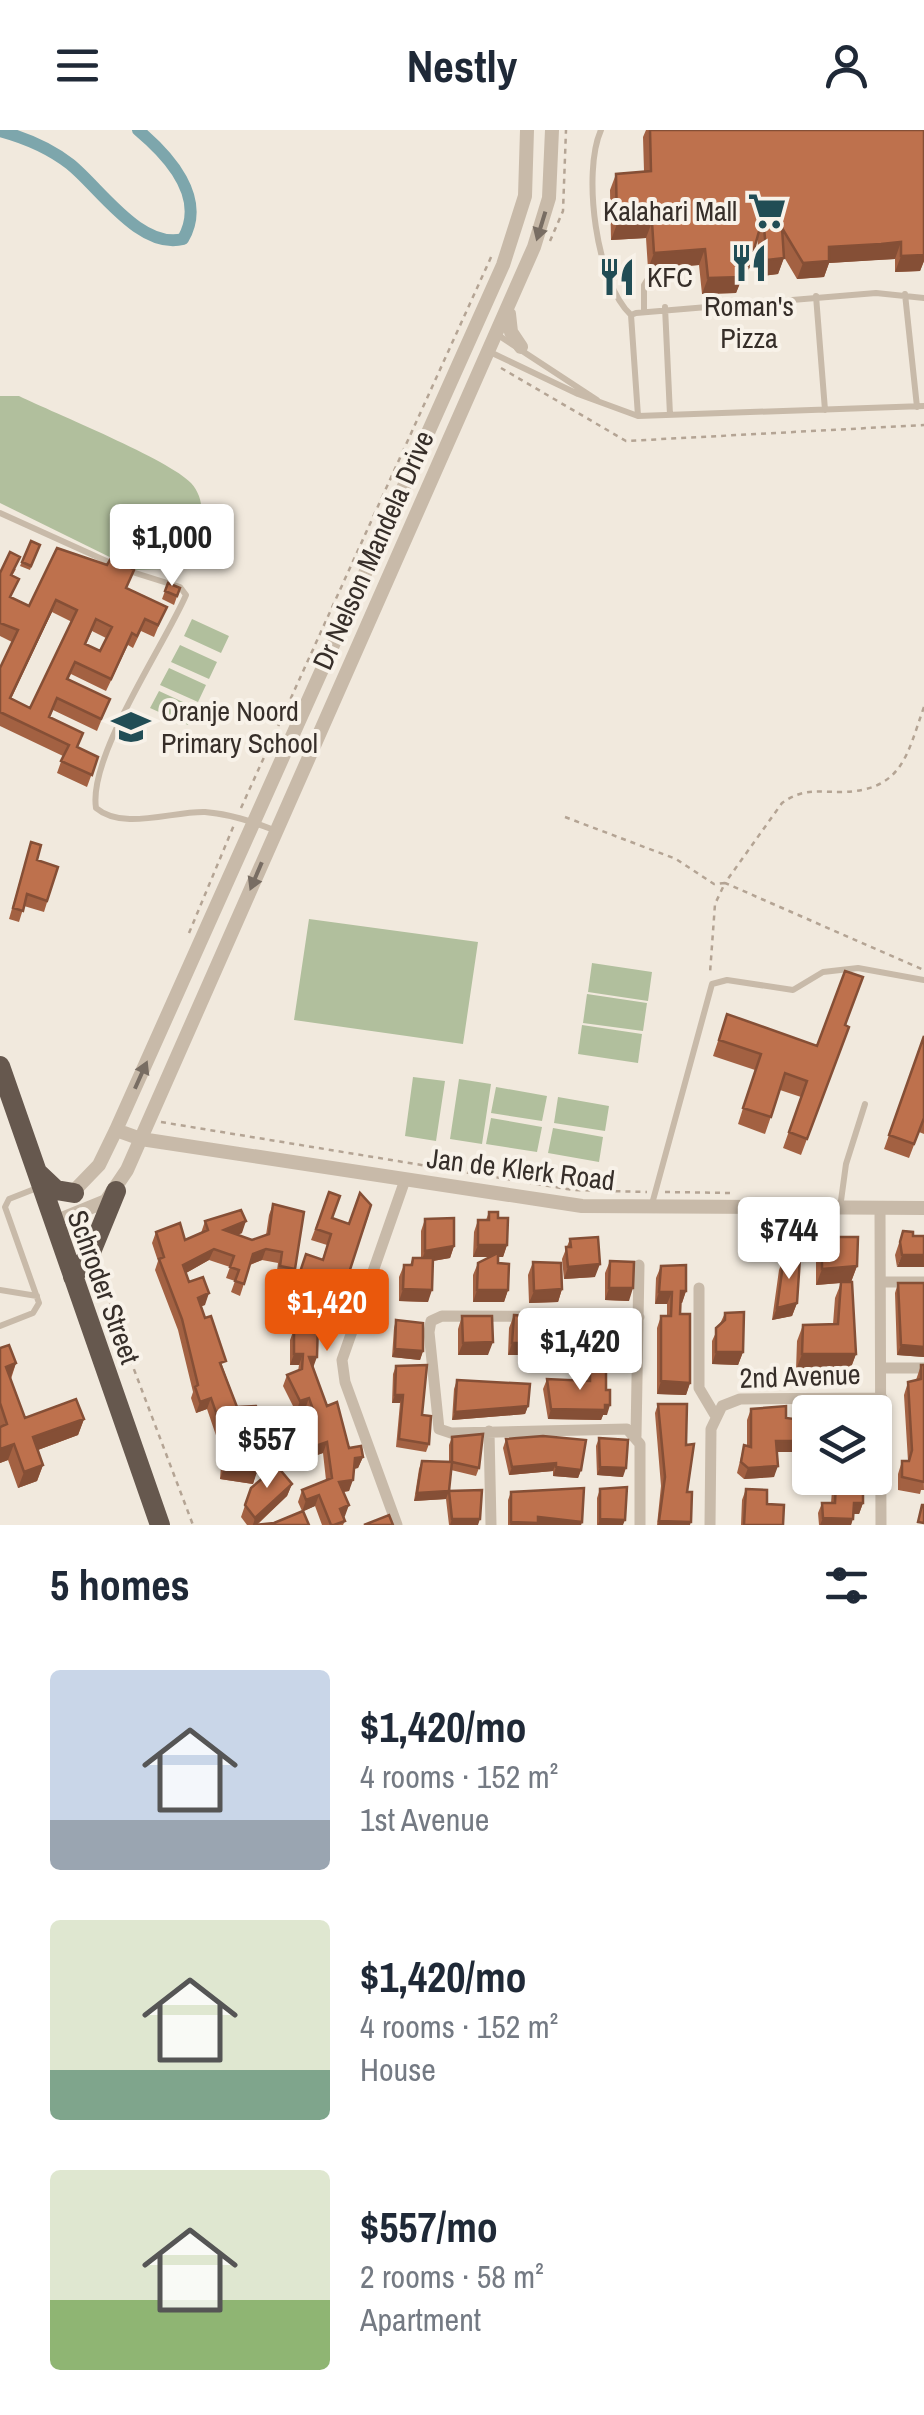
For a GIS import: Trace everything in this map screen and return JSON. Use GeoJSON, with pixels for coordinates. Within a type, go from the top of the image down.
{"type":"FeatureCollection","features":[{"type":"Feature","properties":{"kind":"highway","name":"Schroder Street"},"geometry":{"type":"LineString","coordinates":[[0,1066],[160,1525]]}},
{"type":"Feature","properties":{"kind":"highway"},"geometry":{"type":"LineString","coordinates":[[32,1163],[52,1188],[74,1193]]}},
{"type":"Feature","properties":{"kind":"highway"},"geometry":{"type":"LineString","coordinates":[[72,1277],[91,1252],[116,1191]]}},
{"type":"Feature","properties":{"kind":"street","name":"Dr Nelson Mandela Drive"},"geometry":{"type":"LineString","coordinates":[[74,1193],[100,1165],[488,298],[520,215],[527,130]]}},
{"type":"Feature","properties":{"kind":"street","name":"Dr Nelson Mandela Drive"},"geometry":{"type":"LineString","coordinates":[[116,1191],[509,308],[545,215],[552,130]]}},
{"type":"Feature","properties":{"kind":"street"},"geometry":{"type":"LineString","coordinates":[[456,368],[492,342],[488,298]]}},
{"type":"Feature","properties":{"kind":"street"},"geometry":{"type":"LineString","coordinates":[[509,308],[512,332],[521,348]]}},
{"type":"Feature","properties":{"kind":"street","name":"Jan de Klerk Road"},"geometry":{"type":"LineString","coordinates":[[116,1130],[140,1139],[562,1204],[651,1208],[924,1208]]}},
{"type":"Feature","properties":{"kind":"street"},"geometry":{"type":"LineString","coordinates":[[397,1525],[345,1382],[342,1360],[405,1180]]}},
{"type":"Feature","properties":{"kind":"street"},"geometry":{"type":"LineString","coordinates":[[46,1204],[95,1208],[116,1191]]}},
{"type":"Feature","properties":{"kind":"street"},"geometry":{"type":"LineString","coordinates":[[46,1204],[74,1193]]}},
{"type":"Feature","properties":{"kind":"street"},"geometry":{"type":"LineString","coordinates":[[880,1209],[882,1395]]}},
{"type":"Feature","properties":{"kind":"street"},"geometry":{"type":"LineString","coordinates":[[639,1264],[636,1436],[640,1525]]}},
{"type":"Feature","properties":{"kind":"street"},"geometry":{"type":"LineString","coordinates":[[881,1282],[924,1282]]}},
{"type":"Feature","properties":{"kind":"street"},"geometry":{"type":"LineString","coordinates":[[698,1288],[700,1388],[716,1414]]}},
{"type":"Feature","properties":{"kind":"street"},"geometry":{"type":"LineString","coordinates":[[636,1436],[622,1428],[444,1432],[436,1422],[429,1332],[434,1318],[639,1317]]}},
{"type":"Feature","properties":{"kind":"street"},"geometry":{"type":"LineString","coordinates":[[882,1368],[924,1368]]}},
{"type":"Feature","properties":{"kind":"street","name":"2nd Avenue"},"geometry":{"type":"LineString","coordinates":[[710,1525],[710,1442],[716,1414],[726,1404],[740,1399],[792,1399]]}},
{"type":"Feature","properties":{"kind":"street"},"geometry":{"type":"LineString","coordinates":[[489,1432],[491,1525]]}},
{"type":"Feature","properties":{"kind":"street"},"geometry":{"type":"LineString","coordinates":[[880,1495],[880,1525]]}},
{"type":"Feature","properties":{"kind":"lane"},"geometry":{"type":"LineString","coordinates":[[601,130],[594,164],[603,268],[616,296],[631,315],[638,416]]}},
{"type":"Feature","properties":{"kind":"lane"},"geometry":{"type":"LineString","coordinates":[[644,310],[644,286],[649,277],[681,272]]}},
{"type":"Feature","properties":{"kind":"lane"},"geometry":{"type":"LineString","coordinates":[[631,315],[665,307],[816,296],[905,294],[924,298]]}},
{"type":"Feature","properties":{"kind":"lane"},"geometry":{"type":"LineString","coordinates":[[492,342],[598,401],[638,416],[921,406],[905,294]]}},
{"type":"Feature","properties":{"kind":"lane"},"geometry":{"type":"LineString","coordinates":[[816,296],[825,410]]}},
{"type":"Feature","properties":{"kind":"lane"},"geometry":{"type":"LineString","coordinates":[[665,307],[670,415]]}},
{"type":"Feature","properties":{"kind":"lane"},"geometry":{"type":"LineString","coordinates":[[492,342],[521,348],[598,401]]}},
{"type":"Feature","properties":{"kind":"lane"},"geometry":{"type":"LineString","coordinates":[[0,513],[186,593],[118,728],[96,790],[96,808],[116,818],[201,812],[237,816],[276,831]]}},
{"type":"Feature","properties":{"kind":"lane"},"geometry":{"type":"LineString","coordinates":[[651,1208],[712,984],[727,980],[793,990],[823,972],[858,968],[924,980]]}},
{"type":"Feature","properties":{"kind":"lane"},"geometry":{"type":"LineString","coordinates":[[840,1210],[846,1164],[865,1104]]}},
{"type":"Feature","properties":{"kind":"lane"},"geometry":{"type":"LineString","coordinates":[[0,1326],[33,1313],[39,1303],[6,1204],[9,1198],[46,1204]]}},
{"type":"Feature","properties":{"kind":"lane"},"geometry":{"type":"LineString","coordinates":[[0,1290],[37,1296]]}},
{"type":"Feature","properties":{"kind":"path"},"geometry":{"type":"LineString","coordinates":[[548,245],[563,212],[566,130]]}},
{"type":"Feature","properties":{"kind":"path"},"geometry":{"type":"LineString","coordinates":[[185,943],[237,816],[494,249]]}},
{"type":"Feature","properties":{"kind":"path"},"geometry":{"type":"LineString","coordinates":[[712,984],[708,950],[715,904],[725,882],[782,803],[794,794],[814,789],[865,789],[900,770],[910,754],[924,706]]}},
{"type":"Feature","properties":{"kind":"path"},"geometry":{"type":"LineString","coordinates":[[565,817],[676,860],[714,884],[725,882],[924,970]]}},
{"type":"Feature","properties":{"kind":"path"},"geometry":{"type":"LineString","coordinates":[[161,1122],[573,1190],[749,1194]]}},
{"type":"Feature","properties":{"kind":"path"},"geometry":{"type":"LineString","coordinates":[[102,1286],[193,1525]]}},
{"type":"Feature","properties":{"kind":"green space"},"geometry":{"type":"Polygon","coordinates":[[[0,396],[19,396],[83,425],[160,462],[191,483],[198,494],[201,518],[185,552],[167,569],[136,570],[0,503],[0,396]]]}},
{"type":"Feature","properties":{"kind":"green space"},"geometry":{"type":"Polygon","coordinates":[[[192,619],[229,636],[221,653],[184,636],[192,619]]]}},
{"type":"Feature","properties":{"kind":"green space"},"geometry":{"type":"Polygon","coordinates":[[[180,645],[217,662],[209,679],[171,662],[180,645]]]}},
{"type":"Feature","properties":{"kind":"green space"},"geometry":{"type":"Polygon","coordinates":[[[169,668],[206,685],[198,702],[160,685],[169,668]]]}},
{"type":"Feature","properties":{"kind":"green space"},"geometry":{"type":"Polygon","coordinates":[[[159,691],[196,708],[188,725],[150,708],[159,691]]]}},
{"type":"Feature","properties":{"kind":"green space"},"geometry":{"type":"Polygon","coordinates":[[[309,919],[478,942],[463,1044],[294,1020],[309,919]]]}},
{"type":"Feature","properties":{"kind":"green space"},"geometry":{"type":"Polygon","coordinates":[[[592,963],[652,972],[648,1001],[588,992],[592,963]]]}},
{"type":"Feature","properties":{"kind":"green space"},"geometry":{"type":"Polygon","coordinates":[[[587,994],[647,1003],[643,1031],[583,1023],[587,994]]]}},
{"type":"Feature","properties":{"kind":"green space"},"geometry":{"type":"Polygon","coordinates":[[[582,1025],[642,1034],[638,1063],[578,1054],[582,1025]]]}},
{"type":"Feature","properties":{"kind":"green space"},"geometry":{"type":"Polygon","coordinates":[[[413,1077],[445,1081],[436,1141],[405,1136],[413,1077]]]}},
{"type":"Feature","properties":{"kind":"green space"},"geometry":{"type":"Polygon","coordinates":[[[459,1079],[491,1084],[482,1144],[450,1139],[459,1079]]]}},
{"type":"Feature","properties":{"kind":"green space"},"geometry":{"type":"Polygon","coordinates":[[[496,1087],[547,1096],[542,1121],[491,1113],[496,1087]]]}},
{"type":"Feature","properties":{"kind":"green space"},"geometry":{"type":"Polygon","coordinates":[[[558,1097],[609,1106],[605,1131],[554,1123],[558,1097]]]}},
{"type":"Feature","properties":{"kind":"green space"},"geometry":{"type":"Polygon","coordinates":[[[491,1118],[542,1127],[537,1152],[486,1144],[491,1118]]]}},
{"type":"Feature","properties":{"kind":"green space"},"geometry":{"type":"Polygon","coordinates":[[[553,1128],[603,1137],[599,1162],[548,1153],[553,1128]]]}},
{"type":"Feature","properties":{"kind":"building","name":"Kalahari Mall"},"geometry":{"type":"Polygon","coordinates":[[[650,130],[924,130],[924,255],[901,256],[901,242],[829,247],[829,261],[803,263],[782,228],[784,258],[767,260],[763,217],[749,267],[742,267],[742,277],[708,278],[705,249],[654,253],[652,222],[617,224],[616,174],[651,171],[650,130]]]}},
{"type":"Feature","properties":{"kind":"building"},"geometry":{"type":"Polygon","coordinates":[[[31,541],[40,545],[31,566],[22,562],[31,541]]]}},
{"type":"Feature","properties":{"kind":"building"},"geometry":{"type":"Polygon","coordinates":[[[57,548],[107,565],[111,558],[134,570],[126,588],[167,607],[158,625],[145,619],[137,636],[132,633],[111,679],[75,662],[67,679],[110,699],[101,719],[57,698],[49,717],[83,733],[77,747],[98,757],[92,775],[61,761],[69,745],[0,712],[0,668],[18,630],[0,623],[0,573],[10,552],[20,557],[11,575],[19,579],[10,597],[29,606],[57,548]],[[56,600],[10,698],[30,708],[77,610],[56,600]],[[96,619],[85,644],[100,651],[112,627],[96,619]]]}},
{"type":"Feature","properties":{"kind":"building"},"geometry":{"type":"Polygon","coordinates":[[[168,583],[180,588],[177,596],[165,591],[168,583]]]}},
{"type":"Feature","properties":{"kind":"building"},"geometry":{"type":"Polygon","coordinates":[[[31,842],[41,845],[37,860],[58,867],[47,901],[27,894],[23,911],[13,908],[31,842]]]}},
{"type":"Feature","properties":{"kind":"building"},"geometry":{"type":"Polygon","coordinates":[[[845,971],[863,977],[845,1025],[849,1027],[807,1139],[789,1132],[807,1081],[785,1073],[771,1117],[743,1108],[761,1054],[719,1040],[727,1014],[817,1046],[845,971]]]}},
{"type":"Feature","properties":{"kind":"building"},"geometry":{"type":"Polygon","coordinates":[[[924,1036],[924,1118],[914,1144],[889,1135],[924,1036]]]}},
{"type":"Feature","properties":{"kind":"building"},"geometry":{"type":"Polygon","coordinates":[[[329,1192],[340,1196],[332,1218],[349,1224],[360,1193],[371,1205],[346,1282],[340,1280],[330,1311],[325,1310],[318,1322],[317,1357],[309,1357],[327,1406],[337,1402],[349,1448],[361,1446],[363,1457],[355,1458],[353,1480],[339,1482],[349,1505],[340,1509],[345,1521],[334,1525],[319,1495],[306,1500],[302,1490],[332,1478],[327,1442],[307,1449],[297,1422],[315,1415],[309,1398],[300,1401],[287,1375],[302,1369],[303,1354],[294,1354],[294,1329],[301,1329],[316,1281],[299,1275],[306,1254],[323,1260],[331,1234],[316,1229],[329,1192]]]}},
{"type":"Feature","properties":{"kind":"building"},"geometry":{"type":"Polygon","coordinates":[[[273,1204],[304,1212],[295,1269],[280,1266],[282,1252],[266,1249],[253,1254],[244,1284],[235,1281],[239,1270],[230,1267],[234,1256],[214,1249],[183,1265],[189,1282],[203,1277],[209,1293],[198,1298],[205,1318],[211,1316],[226,1361],[220,1363],[237,1407],[256,1406],[271,1446],[260,1450],[257,1472],[224,1468],[226,1441],[211,1398],[200,1402],[182,1319],[159,1259],[164,1257],[156,1232],[180,1223],[185,1240],[208,1230],[205,1221],[241,1210],[246,1221],[224,1230],[252,1240],[269,1234],[273,1204]]]}},
{"type":"Feature","properties":{"kind":"building"},"geometry":{"type":"Polygon","coordinates":[[[489,1212],[498,1212],[498,1218],[508,1218],[507,1245],[478,1245],[478,1220],[489,1220],[489,1212]]]}},
{"type":"Feature","properties":{"kind":"building"},"geometry":{"type":"Polygon","coordinates":[[[454,1218],[454,1246],[425,1251],[425,1219],[454,1218]]]}},
{"type":"Feature","properties":{"kind":"building"},"geometry":{"type":"Polygon","coordinates":[[[903,1231],[924,1236],[924,1255],[902,1255],[903,1231]]]}},
{"type":"Feature","properties":{"kind":"building"},"geometry":{"type":"Polygon","coordinates":[[[598,1237],[600,1264],[568,1267],[566,1247],[571,1247],[570,1239],[598,1237]]]}},
{"type":"Feature","properties":{"kind":"building"},"geometry":{"type":"Polygon","coordinates":[[[822,1237],[858,1237],[857,1266],[822,1269],[822,1237]]]}},
{"type":"Feature","properties":{"kind":"building"},"geometry":{"type":"Polygon","coordinates":[[[498,1253],[498,1263],[509,1264],[508,1290],[477,1290],[478,1263],[498,1253]]]}},
{"type":"Feature","properties":{"kind":"building"},"geometry":{"type":"Polygon","coordinates":[[[784,1257],[800,1258],[797,1303],[777,1308],[784,1257]]]}},
{"type":"Feature","properties":{"kind":"building"},"geometry":{"type":"Polygon","coordinates":[[[413,1258],[433,1258],[432,1290],[403,1289],[404,1265],[412,1265],[413,1258]]]}},
{"type":"Feature","properties":{"kind":"building"},"geometry":{"type":"Polygon","coordinates":[[[610,1261],[634,1262],[633,1288],[609,1288],[610,1261]]]}},
{"type":"Feature","properties":{"kind":"building"},"geometry":{"type":"Polygon","coordinates":[[[533,1262],[561,1263],[562,1289],[534,1291],[533,1262]]]}},
{"type":"Feature","properties":{"kind":"building"},"geometry":{"type":"Polygon","coordinates":[[[686,1265],[686,1291],[681,1291],[680,1314],[690,1314],[690,1383],[661,1381],[661,1316],[671,1316],[672,1292],[659,1292],[661,1266],[686,1265]]]}},
{"type":"Feature","properties":{"kind":"building"},"geometry":{"type":"Polygon","coordinates":[[[841,1282],[852,1282],[856,1354],[802,1354],[803,1325],[838,1324],[841,1282]]]}},
{"type":"Feature","properties":{"kind":"building"},"geometry":{"type":"Polygon","coordinates":[[[898,1283],[924,1283],[924,1347],[901,1345],[898,1283]]]}},
{"type":"Feature","properties":{"kind":"building"},"geometry":{"type":"Polygon","coordinates":[[[744,1312],[743,1352],[716,1352],[716,1328],[725,1320],[725,1313],[744,1312]]]}},
{"type":"Feature","properties":{"kind":"building"},"geometry":{"type":"Polygon","coordinates":[[[514,1315],[537,1317],[533,1349],[512,1343],[514,1315]]]}},
{"type":"Feature","properties":{"kind":"building"},"geometry":{"type":"Polygon","coordinates":[[[462,1316],[492,1316],[493,1342],[463,1343],[462,1316]]]}},
{"type":"Feature","properties":{"kind":"building"},"geometry":{"type":"Polygon","coordinates":[[[563,1316],[591,1316],[591,1344],[563,1344],[563,1316]]]}},
{"type":"Feature","properties":{"kind":"building"},"geometry":{"type":"Polygon","coordinates":[[[633,1316],[633,1342],[612,1342],[612,1317],[633,1316]]]}},
{"type":"Feature","properties":{"kind":"building"},"geometry":{"type":"Polygon","coordinates":[[[396,1320],[423,1323],[423,1351],[395,1349],[396,1320]]]}},
{"type":"Feature","properties":{"kind":"building"},"geometry":{"type":"Polygon","coordinates":[[[9,1345],[16,1363],[6,1367],[25,1418],[76,1399],[84,1419],[33,1437],[43,1465],[24,1472],[14,1444],[0,1449],[0,1427],[7,1424],[0,1403],[0,1348],[9,1345]]]}},
{"type":"Feature","properties":{"kind":"building"},"geometry":{"type":"Polygon","coordinates":[[[427,1365],[422,1415],[431,1416],[429,1444],[399,1439],[403,1395],[395,1395],[396,1366],[427,1365]]]}},
{"type":"Feature","properties":{"kind":"building"},"geometry":{"type":"Polygon","coordinates":[[[921,1365],[924,1482],[902,1477],[902,1461],[909,1461],[912,1450],[908,1382],[921,1379],[921,1365]]]}},
{"type":"Feature","properties":{"kind":"building"},"geometry":{"type":"Polygon","coordinates":[[[590,1368],[606,1368],[610,1405],[605,1405],[605,1410],[551,1409],[547,1379],[590,1381],[590,1368]]]}},
{"type":"Feature","properties":{"kind":"building"},"geometry":{"type":"Polygon","coordinates":[[[457,1380],[530,1384],[528,1406],[455,1412],[457,1380]]]}},
{"type":"Feature","properties":{"kind":"building"},"geometry":{"type":"Polygon","coordinates":[[[658,1404],[687,1404],[686,1445],[694,1444],[687,1492],[692,1492],[691,1522],[659,1521],[665,1477],[658,1404]]]}},
{"type":"Feature","properties":{"kind":"building"},"geometry":{"type":"Polygon","coordinates":[[[786,1406],[786,1418],[792,1419],[792,1441],[776,1441],[778,1466],[748,1468],[741,1462],[744,1445],[751,1447],[751,1409],[786,1406]]]}},
{"type":"Feature","properties":{"kind":"building"},"geometry":{"type":"Polygon","coordinates":[[[483,1434],[479,1468],[452,1462],[452,1437],[483,1434]]]}},
{"type":"Feature","properties":{"kind":"building"},"geometry":{"type":"Polygon","coordinates":[[[543,1436],[586,1440],[581,1470],[556,1467],[556,1463],[512,1467],[506,1439],[543,1436]]]}},
{"type":"Feature","properties":{"kind":"building"},"geometry":{"type":"Polygon","coordinates":[[[599,1438],[628,1440],[626,1468],[600,1467],[599,1438]]]}},
{"type":"Feature","properties":{"kind":"building"},"geometry":{"type":"Polygon","coordinates":[[[422,1461],[452,1462],[449,1491],[417,1493],[422,1461]]]}},
{"type":"Feature","properties":{"kind":"building"},"geometry":{"type":"Polygon","coordinates":[[[277,1466],[292,1484],[255,1518],[245,1505],[251,1488],[277,1466]]]}},
{"type":"Feature","properties":{"kind":"building"},"geometry":{"type":"Polygon","coordinates":[[[627,1487],[625,1520],[600,1519],[600,1489],[627,1487]]]}},
{"type":"Feature","properties":{"kind":"building"},"geometry":{"type":"Polygon","coordinates":[[[584,1488],[582,1522],[538,1517],[538,1523],[511,1522],[511,1492],[584,1488]]]}},
{"type":"Feature","properties":{"kind":"building"},"geometry":{"type":"Polygon","coordinates":[[[746,1489],[767,1490],[767,1504],[784,1505],[783,1525],[744,1525],[746,1489]]]}},
{"type":"Feature","properties":{"kind":"building"},"geometry":{"type":"Polygon","coordinates":[[[482,1490],[480,1519],[452,1519],[449,1491],[482,1490]]]}},
{"type":"Feature","properties":{"kind":"building"},"geometry":{"type":"Polygon","coordinates":[[[835,1495],[863,1495],[863,1503],[854,1503],[853,1519],[823,1518],[822,1503],[835,1503],[835,1495]]]}},
{"type":"Feature","properties":{"kind":"building"},"geometry":{"type":"Polygon","coordinates":[[[924,1505],[924,1523],[918,1522],[924,1505]]]}},
{"type":"Feature","properties":{"kind":"building"},"geometry":{"type":"Polygon","coordinates":[[[303,1511],[309,1525],[253,1525],[274,1523],[303,1511]]]}},
{"type":"Feature","properties":{"kind":"building"},"geometry":{"type":"Polygon","coordinates":[[[389,1515],[393,1525],[364,1525],[389,1515]]]}},
{"type":"Feature","properties":{"kind":"waterway"},"geometry":{"type":"LineString","coordinates":[[0,131],[62,158],[121,214],[151,235],[183,239],[189,224],[187,193],[172,165],[138,130]]}},
{"type":"Feature","properties":{"kind":"place","name":"Kalahari Mall"},"geometry":{"type":"Point","coordinates":[767,211]}},
{"type":"Feature","properties":{"kind":"place","name":"Roman's Pizza"},"geometry":{"type":"Point","coordinates":[749,263]}},
{"type":"Feature","properties":{"kind":"place","name":"KFC"},"geometry":{"type":"Point","coordinates":[617,277]}},
{"type":"Feature","properties":{"kind":"place","name":"Oranje Noord Primary School"},"geometry":{"type":"Point","coordinates":[131,727]}}]}
